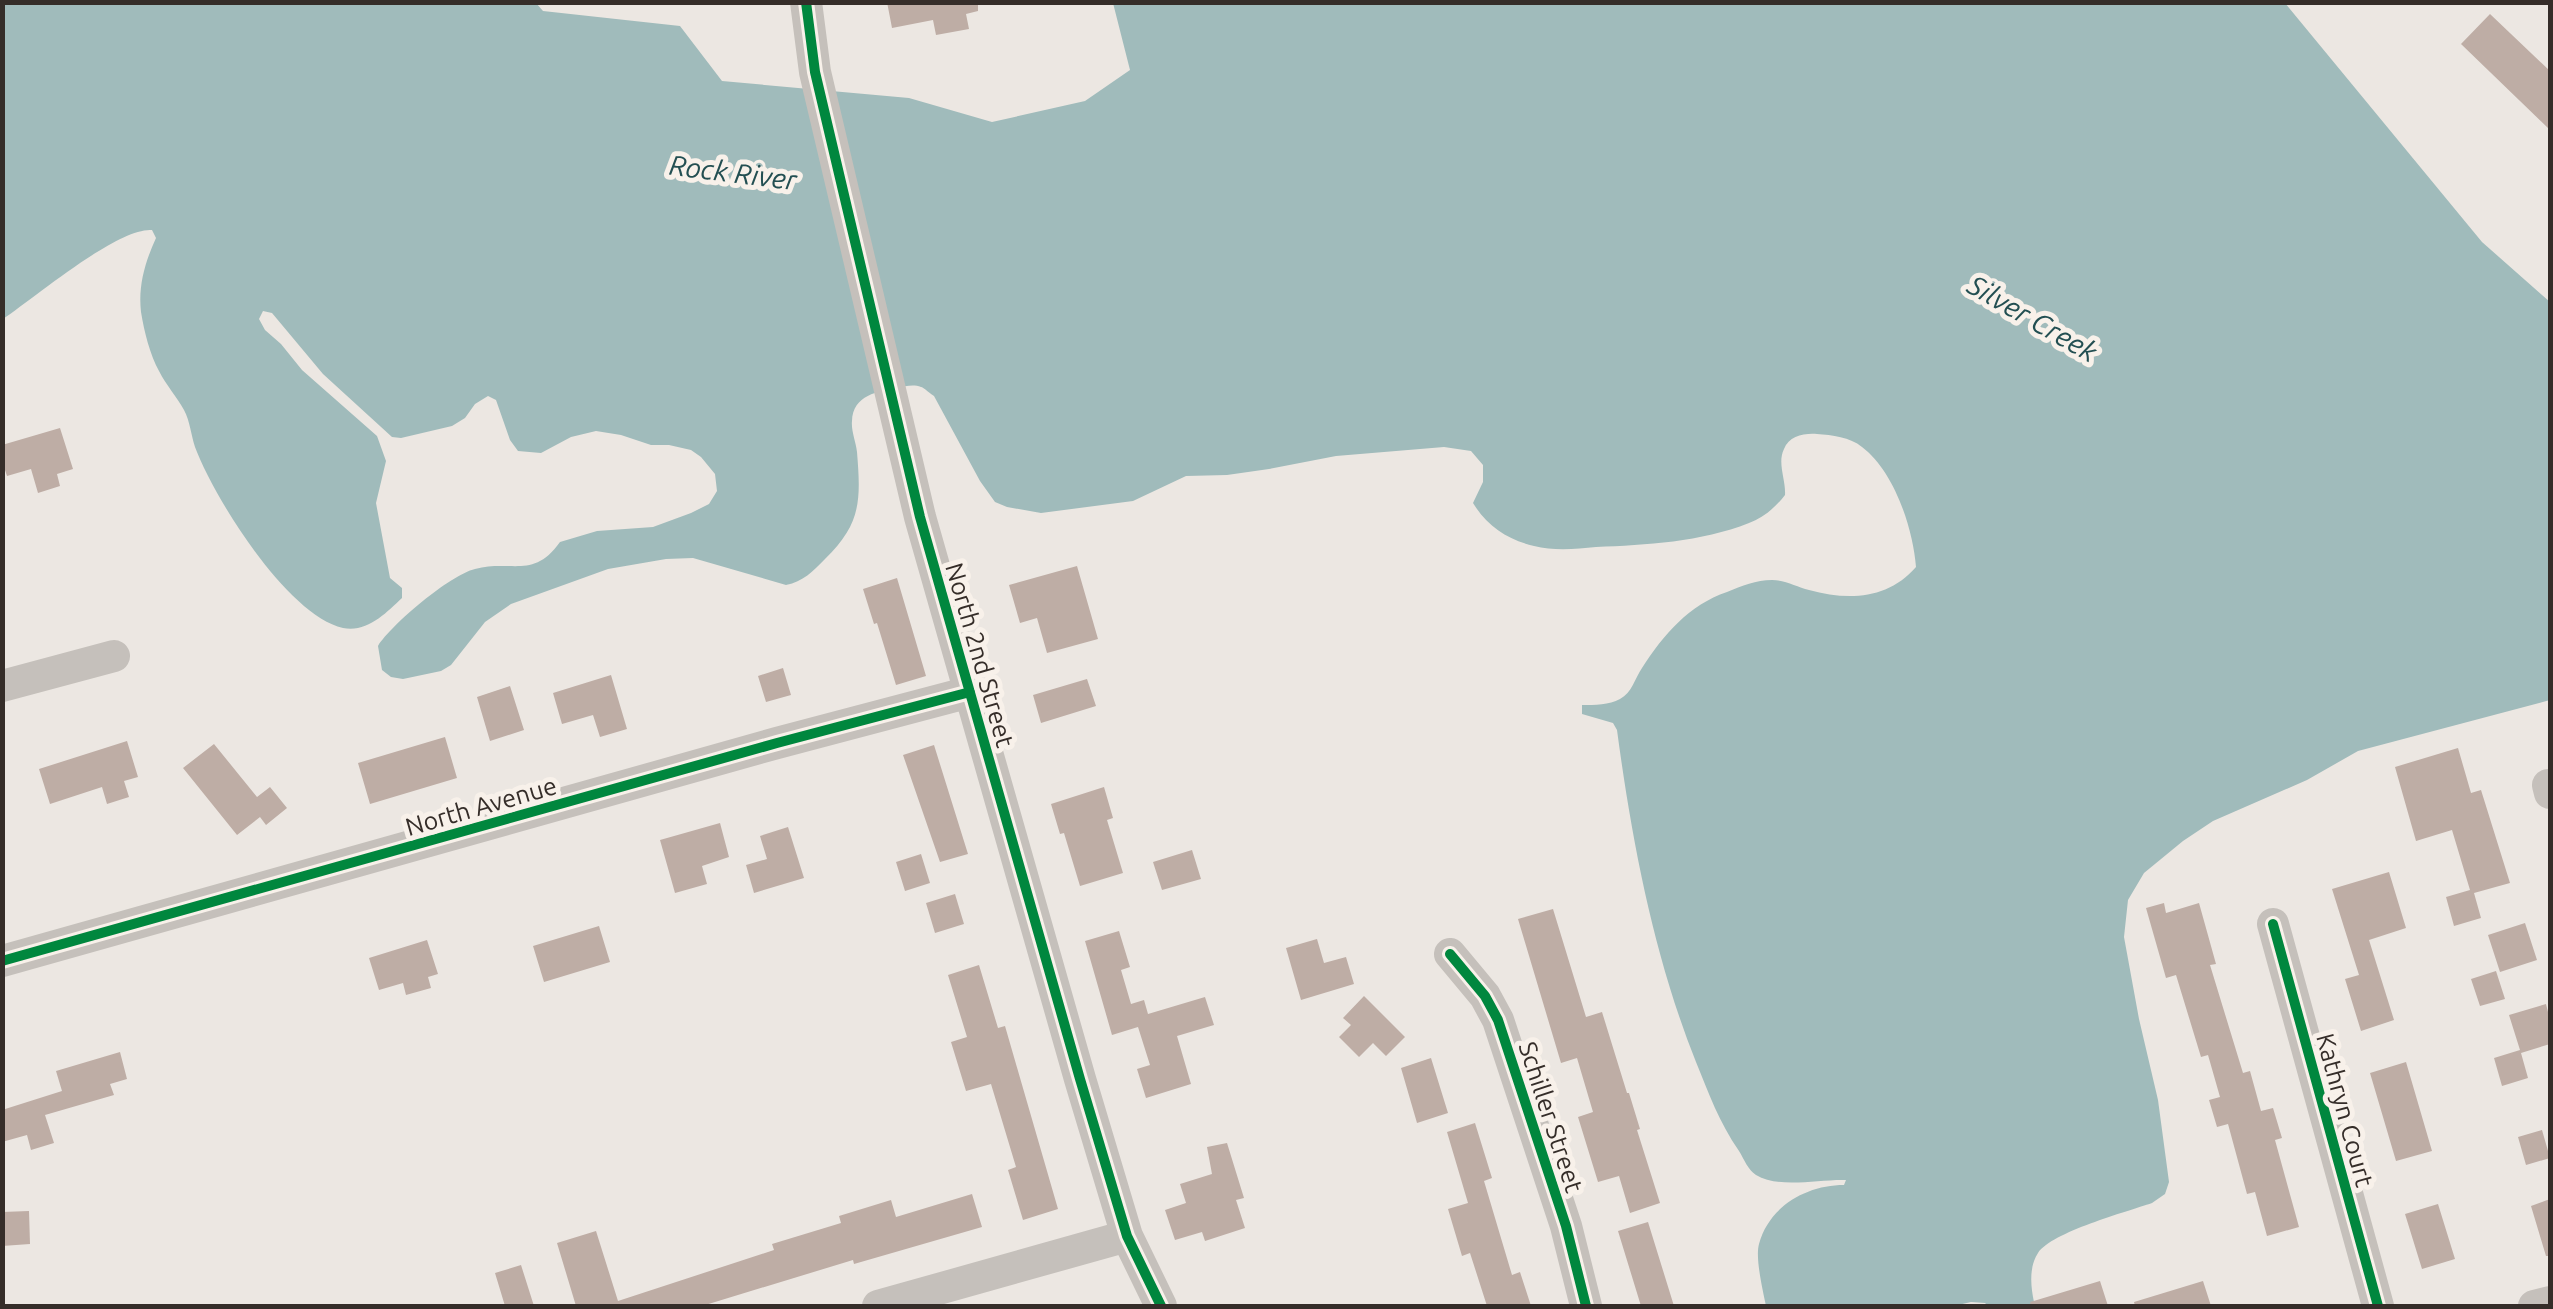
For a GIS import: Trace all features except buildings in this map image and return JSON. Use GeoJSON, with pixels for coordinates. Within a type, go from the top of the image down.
{"type":"FeatureCollection","features":[{"type":"Feature","properties":{"kind":"street","name":"North 2nd Street"},"geometry":{"type":"LineString","coordinates":[[806,2],[815,72],[920,517],[1127,1236],[1161,1306]]}},
{"type":"Feature","properties":{"kind":"street"},"geometry":{"type":"LineString","coordinates":[[2,686],[114,656]]}},
{"type":"Feature","properties":{"kind":"street","name":"North Avenue"},"geometry":{"type":"LineString","coordinates":[[2,961],[970,692]]}},
{"type":"Feature","properties":{"kind":"street","name":"Kathryn Court"},"geometry":{"type":"LineString","coordinates":[[2273,924],[2378,1306]]}},
{"type":"Feature","properties":{"kind":"street","name":"Schiller Street"},"geometry":{"type":"LineString","coordinates":[[1450,954],[1486,996],[1498,1020],[1566,1226],[1586,1306]]}},
{"type":"Feature","properties":{"kind":"street"},"geometry":{"type":"LineString","coordinates":[[878,1306],[1127,1236]]}},
{"type":"Feature","properties":{"kind":"street"},"geometry":{"type":"LineString","coordinates":[[2534,1306],[2550,1302]]}},
{"type":"Feature","properties":{"kind":"water"},"geometry":{"type":"Polygon","coordinates":[[[3,3],[536,3],[543,11],[680,26],[722,81],[909,98],[992,122],[1085,101],[1130,70],[1113,3],[2285,3],[2482,242],[2550,302],[2550,700],[2358,751],[2307,780],[2213,821],[2144,873],[2128,900],[2124,937],[2158,1100],[2169,1182],[2165,1194],[2152,1203],[2090,1224],[2046,1245],[2033,1265],[2035,1306],[1971,1302],[1954,1306],[1766,1306],[1758,1250],[1771,1219],[1791,1200],[1817,1189],[1844,1185],[1846,1180],[1765,1179],[1751,1170],[1726,1129],[1710,1097],[1668,982],[1638,857],[1617,730],[1613,723],[1582,714],[1582,705],[1607,704],[1624,696],[1679,622],[1701,605],[1733,590],[1772,580],[1853,596],[1880,591],[1905,578],[1916,567],[1906,518],[1884,470],[1862,447],[1829,435],[1793,438],[1782,454],[1785,495],[1764,515],[1731,529],[1654,544],[1549,549],[1515,540],[1485,519],[1473,503],[1483,482],[1483,465],[1471,451],[1444,447],[1336,456],[1227,475],[1186,476],[1133,501],[1041,513],[1007,507],[995,502],[980,481],[934,396],[922,387],[907,386],[875,393],[862,400],[853,412],[858,469],[856,511],[837,546],[803,579],[786,585],[693,558],[608,569],[511,604],[485,622],[451,665],[441,671],[403,679],[391,677],[382,670],[378,646],[408,614],[451,580],[475,569],[531,565],[550,554],[560,542],[597,531],[653,527],[691,513],[709,504],[717,491],[715,474],[691,450],[596,431],[571,437],[541,453],[518,451],[496,400],[488,396],[452,426],[392,437],[323,374],[272,313],[263,311],[259,319],[265,330],[302,370],[377,436],[386,461],[376,503],[390,578],[402,588],[402,598],[360,628],[343,628],[321,619],[277,578],[235,523],[195,447],[184,410],[156,365],[140,302],[143,274],[156,238],[152,230],[137,232],[98,252],[3,319],[3,3]]]}},
{"type":"Feature","properties":{"kind":"cycle path"},"geometry":{"type":"LineString","coordinates":[[806,2],[815,72],[920,517],[1127,1236],[1161,1306]]}},
{"type":"Feature","properties":{"kind":"cycle path"},"geometry":{"type":"LineString","coordinates":[[2,961],[970,692]]}},
{"type":"Feature","properties":{"kind":"cycle path"},"geometry":{"type":"LineString","coordinates":[[2273,924],[2378,1306]]}},
{"type":"Feature","properties":{"kind":"cycle path"},"geometry":{"type":"LineString","coordinates":[[1450,954],[1485,996],[1498,1020],[1566,1226],[1586,1306]]}},
{"type":"Feature","properties":{"kind":"water label","name":"Rock River"},"geometry":{"type":"Point","coordinates":[733,172]}},
{"type":"Feature","properties":{"kind":"water label","name":"Silver Creek"},"geometry":{"type":"Point","coordinates":[2033,318]}}]}
